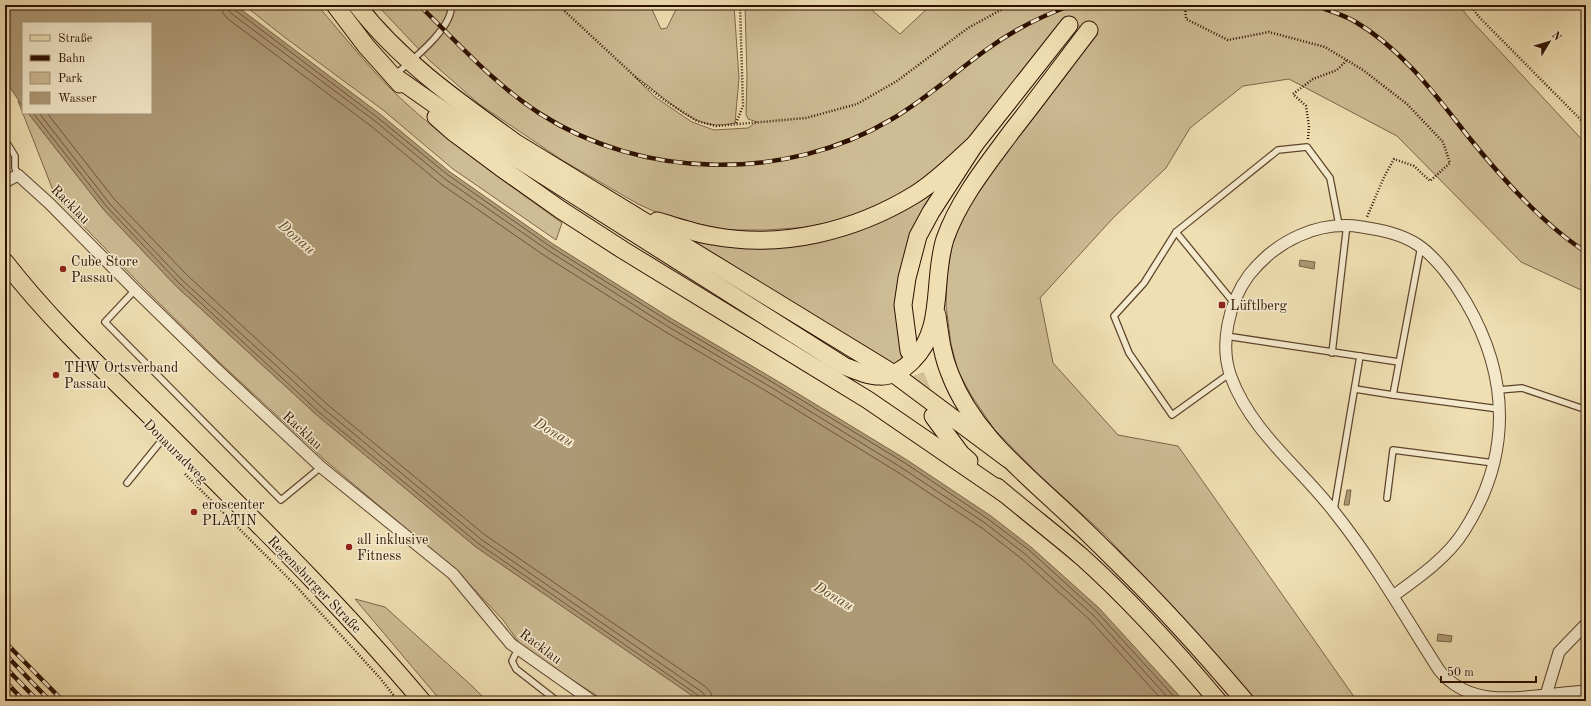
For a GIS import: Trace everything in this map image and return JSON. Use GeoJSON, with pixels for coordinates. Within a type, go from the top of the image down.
{"type":"FeatureCollection","features":[{"type":"Feature","properties":{"kind":"main road"},"geometry":{"type":"LineString","coordinates":[[335,5],[366,46],[405,89],[453,132],[561,210],[623,250],[868,400],[1005,494],[1042,522],[1083,558],[1134,609],[1218,701]]}},
{"type":"Feature","properties":{"kind":"main road"},"geometry":{"type":"LineString","coordinates":[[357,5],[396,48],[410,61],[465,106],[516,143],[894,374],[1008,459]]}},
{"type":"Feature","properties":{"kind":"main road"},"geometry":{"type":"LineString","coordinates":[[909,351],[903,305],[907,278],[918,236],[931,212],[976,144],[1069,25]]}},
{"type":"Feature","properties":{"kind":"main road"},"geometry":{"type":"LineString","coordinates":[[394,76],[461,123],[844,366],[872,376],[882,376],[894,374],[913,361],[920,352],[931,329],[936,305],[939,264],[945,241],[951,224],[968,192],[1089,30]]}},
{"type":"Feature","properties":{"kind":"main road"},"geometry":{"type":"LineString","coordinates":[[604,196],[656,221],[712,236],[743,240],[774,240],[804,236],[826,232],[861,222],[892,207],[915,194],[936,179],[976,144]]}},
{"type":"Feature","properties":{"kind":"main road","name":"Regensburger Straße"},"geometry":{"type":"LineString","coordinates":[[5,262],[29,293],[78,346],[297,564],[396,670],[422,701]]}},
{"type":"Feature","properties":{"kind":"main road"},"geometry":{"type":"LineString","coordinates":[[936,305],[942,349],[950,374],[958,392],[979,427],[1008,459],[1125,570],[1178,624],[1246,701]]}},
{"type":"Feature","properties":{"kind":"main road"},"geometry":{"type":"LineString","coordinates":[[933,416],[961,454],[1005,494]]}},
{"type":"Feature","properties":{"kind":"street"},"geometry":{"type":"LineString","coordinates":[[5,182],[18,175]]}},
{"type":"Feature","properties":{"kind":"street","name":"Racklau"},"geometry":{"type":"LineString","coordinates":[[18,175],[50,204],[213,366],[321,466],[453,574],[511,644],[592,701]]}},
{"type":"Feature","properties":{"kind":"street"},"geometry":{"type":"LineString","coordinates":[[1393,596],[1424,574],[1463,533],[1483,494],[1494,462],[1499,422],[1499,390],[1495,369],[1488,345],[1473,314],[1461,294],[1431,255],[1420,246],[1402,236],[1363,227],[1343,225],[1316,229],[1285,243],[1269,254],[1245,281],[1234,302],[1226,336],[1230,374],[1245,408],[1255,422],[1334,510],[1365,553],[1439,670],[1452,683],[1466,692],[1489,698],[1546,698],[1586,691]]}},
{"type":"Feature","properties":{"kind":"street"},"geometry":{"type":"LineString","coordinates":[[1546,698],[1559,652],[1586,624]]}},
{"type":"Feature","properties":{"kind":"lane"},"geometry":{"type":"LineString","coordinates":[[394,76],[424,50],[449,20],[451,5]]}},
{"type":"Feature","properties":{"kind":"lane"},"geometry":{"type":"LineString","coordinates":[[5,140],[15,156],[18,175]]}},
{"type":"Feature","properties":{"kind":"lane"},"geometry":{"type":"LineString","coordinates":[[1230,374],[1213,384],[1172,415],[1129,353],[1114,316],[1144,283],[1176,232],[1278,150],[1307,147],[1330,178],[1343,225],[1332,353]]}},
{"type":"Feature","properties":{"kind":"lane"},"geometry":{"type":"LineString","coordinates":[[1176,232],[1234,302]]}},
{"type":"Feature","properties":{"kind":"lane"},"geometry":{"type":"LineString","coordinates":[[1393,395],[1420,246]]}},
{"type":"Feature","properties":{"kind":"lane"},"geometry":{"type":"LineString","coordinates":[[135,290],[105,322],[281,500],[321,466]]}},
{"type":"Feature","properties":{"kind":"lane"},"geometry":{"type":"LineString","coordinates":[[1226,336],[1399,362]]}},
{"type":"Feature","properties":{"kind":"lane"},"geometry":{"type":"LineString","coordinates":[[1334,510],[1360,356]]}},
{"type":"Feature","properties":{"kind":"lane"},"geometry":{"type":"LineString","coordinates":[[1499,390],[1522,388],[1581,408]]}},
{"type":"Feature","properties":{"kind":"lane"},"geometry":{"type":"LineString","coordinates":[[1355,389],[1499,409]]}},
{"type":"Feature","properties":{"kind":"lane"},"geometry":{"type":"LineString","coordinates":[[127,483],[167,433]]}},
{"type":"Feature","properties":{"kind":"lane"},"geometry":{"type":"LineString","coordinates":[[1386,498],[1393,450],[1494,462]]}},
{"type":"Feature","properties":{"kind":"lane"},"geometry":{"type":"LineString","coordinates":[[518,650],[512,661],[516,670],[557,701]]}},
{"type":"Feature","properties":{"kind":"path"},"geometry":{"type":"LineString","coordinates":[[558,5],[641,82],[664,100],[697,121],[716,126],[736,123],[806,118],[857,104],[897,81],[968,28],[1010,5]]}},
{"type":"Feature","properties":{"kind":"path"},"geometry":{"type":"LineString","coordinates":[[736,123],[743,106],[740,5]]}},
{"type":"Feature","properties":{"kind":"path"},"geometry":{"type":"LineString","coordinates":[[1185,5],[1186,19],[1228,40],[1269,32],[1325,47],[1363,70],[1407,104],[1443,142],[1450,163],[1430,182],[1414,166],[1394,159],[1384,177],[1363,227]]}},
{"type":"Feature","properties":{"kind":"path"},"geometry":{"type":"LineString","coordinates":[[1470,5],[1586,125]]}},
{"type":"Feature","properties":{"kind":"path"},"geometry":{"type":"LineString","coordinates":[[1307,147],[1309,126],[1306,106],[1293,94],[1313,79],[1337,70],[1347,60]]}},
{"type":"Feature","properties":{"kind":"path","name":"Donauradweg"},"geometry":{"type":"LineString","coordinates":[[184,473],[296,586],[380,678],[398,701]]}},
{"type":"Feature","properties":{"kind":"green space"},"geometry":{"type":"Polygon","coordinates":[[[244,5],[317,5],[377,74],[417,113],[478,162],[562,223],[556,240],[453,169],[383,110],[283,36],[244,5]]]}},
{"type":"Feature","properties":{"kind":"green space"},"geometry":{"type":"Polygon","coordinates":[[[377,5],[650,5],[661,29],[667,28],[678,5],[734,5],[739,78],[735,123],[720,125],[708,124],[697,120],[675,107],[635,77],[655,97],[692,122],[714,130],[748,128],[757,122],[748,119],[746,114],[747,77],[745,5],[866,5],[900,34],[931,5],[1459,5],[1469,18],[1586,144],[1586,291],[1521,262],[1397,136],[1289,79],[1243,86],[1190,128],[1166,168],[1114,217],[1040,298],[1053,363],[1118,435],[1178,446],[1357,701],[1256,701],[1186,621],[1104,534],[1038,474],[994,429],[971,395],[958,371],[951,344],[946,306],[947,274],[953,241],[964,213],[994,169],[1098,34],[1063,20],[966,146],[905,194],[858,217],[811,227],[765,230],[728,230],[669,218],[638,204],[562,160],[479,104],[430,61],[377,5]]]}},
{"type":"Feature","properties":{"kind":"green space"},"geometry":{"type":"Polygon","coordinates":[[[18,101],[22,106],[22,111],[18,101]]]}},
{"type":"Feature","properties":{"kind":"green space"},"geometry":{"type":"Polygon","coordinates":[[[23,114],[29,114],[104,210],[176,286],[318,416],[476,547],[700,701],[605,701],[522,647],[503,620],[458,572],[326,461],[218,361],[56,198],[23,114]]]}},
{"type":"Feature","properties":{"kind":"green space"},"geometry":{"type":"Polygon","coordinates":[[[934,188],[938,190],[897,316],[902,358],[891,366],[799,306],[676,233],[780,247],[805,245],[850,233],[934,188]]]}},
{"type":"Feature","properties":{"kind":"green space"},"geometry":{"type":"Polygon","coordinates":[[[355,599],[385,607],[487,701],[441,701],[355,599]]]}},
{"type":"Feature","properties":{"kind":"water","name":"Donau"},"geometry":{"type":"Polygon","coordinates":[[[5,5],[235,5],[380,114],[450,172],[553,244],[672,319],[907,460],[991,516],[1031,547],[1099,608],[1184,701],[700,701],[476,547],[318,416],[176,286],[104,210],[29,114],[152,114],[152,22],[22,22],[22,106],[5,80],[5,5]]]}},
{"type":"Feature","properties":{"kind":"water"},"geometry":{"type":"Polygon","coordinates":[[[1300,260],[1315,262],[1314,269],[1299,266],[1300,260]]]}},
{"type":"Feature","properties":{"kind":"water"},"geometry":{"type":"Polygon","coordinates":[[[1347,490],[1351,490],[1349,505],[1344,505],[1347,490]]]}},
{"type":"Feature","properties":{"kind":"water"},"geometry":{"type":"Polygon","coordinates":[[[1438,634],[1452,636],[1451,642],[1437,641],[1438,634]]]}},
{"type":"Feature","properties":{"kind":"tunnel"},"geometry":{"type":"LineString","coordinates":[[1069,25],[1083,5]]}},
{"type":"Feature","properties":{"kind":"tunnel"},"geometry":{"type":"LineString","coordinates":[[1089,30],[1106,5]]}},
{"type":"Feature","properties":{"kind":"tunnel"},"geometry":{"type":"LineString","coordinates":[[909,351],[914,370],[926,401]]}},
{"type":"Feature","properties":{"kind":"railway"},"geometry":{"type":"LineString","coordinates":[[419,5],[476,62],[506,89],[539,113],[579,135],[623,151],[668,161],[715,165],[761,162],[807,154],[851,140],[892,119],[904,111],[1006,36],[1038,19],[1072,5]]}},
{"type":"Feature","properties":{"kind":"railway"},"geometry":{"type":"LineString","coordinates":[[1314,5],[1354,21],[1387,44],[1416,72],[1479,150],[1522,198],[1553,228],[1586,252]]}},
{"type":"Feature","properties":{"kind":"railway"},"geometry":{"type":"LineString","coordinates":[[5,642],[63,701]]}},
{"type":"Feature","properties":{"kind":"railway"},"geometry":{"type":"LineString","coordinates":[[5,654],[50,701]]}},
{"type":"Feature","properties":{"kind":"railway"},"geometry":{"type":"LineString","coordinates":[[5,667],[38,701]]}},
{"type":"Feature","properties":{"kind":"railway"},"geometry":{"type":"LineString","coordinates":[[5,681],[24,701]]}},
{"type":"Feature","properties":{"kind":"place","name":"Cube Store Passau"},"geometry":{"type":"Point","coordinates":[63,269]}},
{"type":"Feature","properties":{"kind":"place","name":"Lüftlberg"},"geometry":{"type":"Point","coordinates":[1222,305]}},
{"type":"Feature","properties":{"kind":"place","name":"THW Ortsverband Passau"},"geometry":{"type":"Point","coordinates":[56,375]}},
{"type":"Feature","properties":{"kind":"place","name":"eroscenter PLATIN"},"geometry":{"type":"Point","coordinates":[194,512]}},
{"type":"Feature","properties":{"kind":"place","name":"all inklusive Fitness"},"geometry":{"type":"Point","coordinates":[349,547]}}]}
